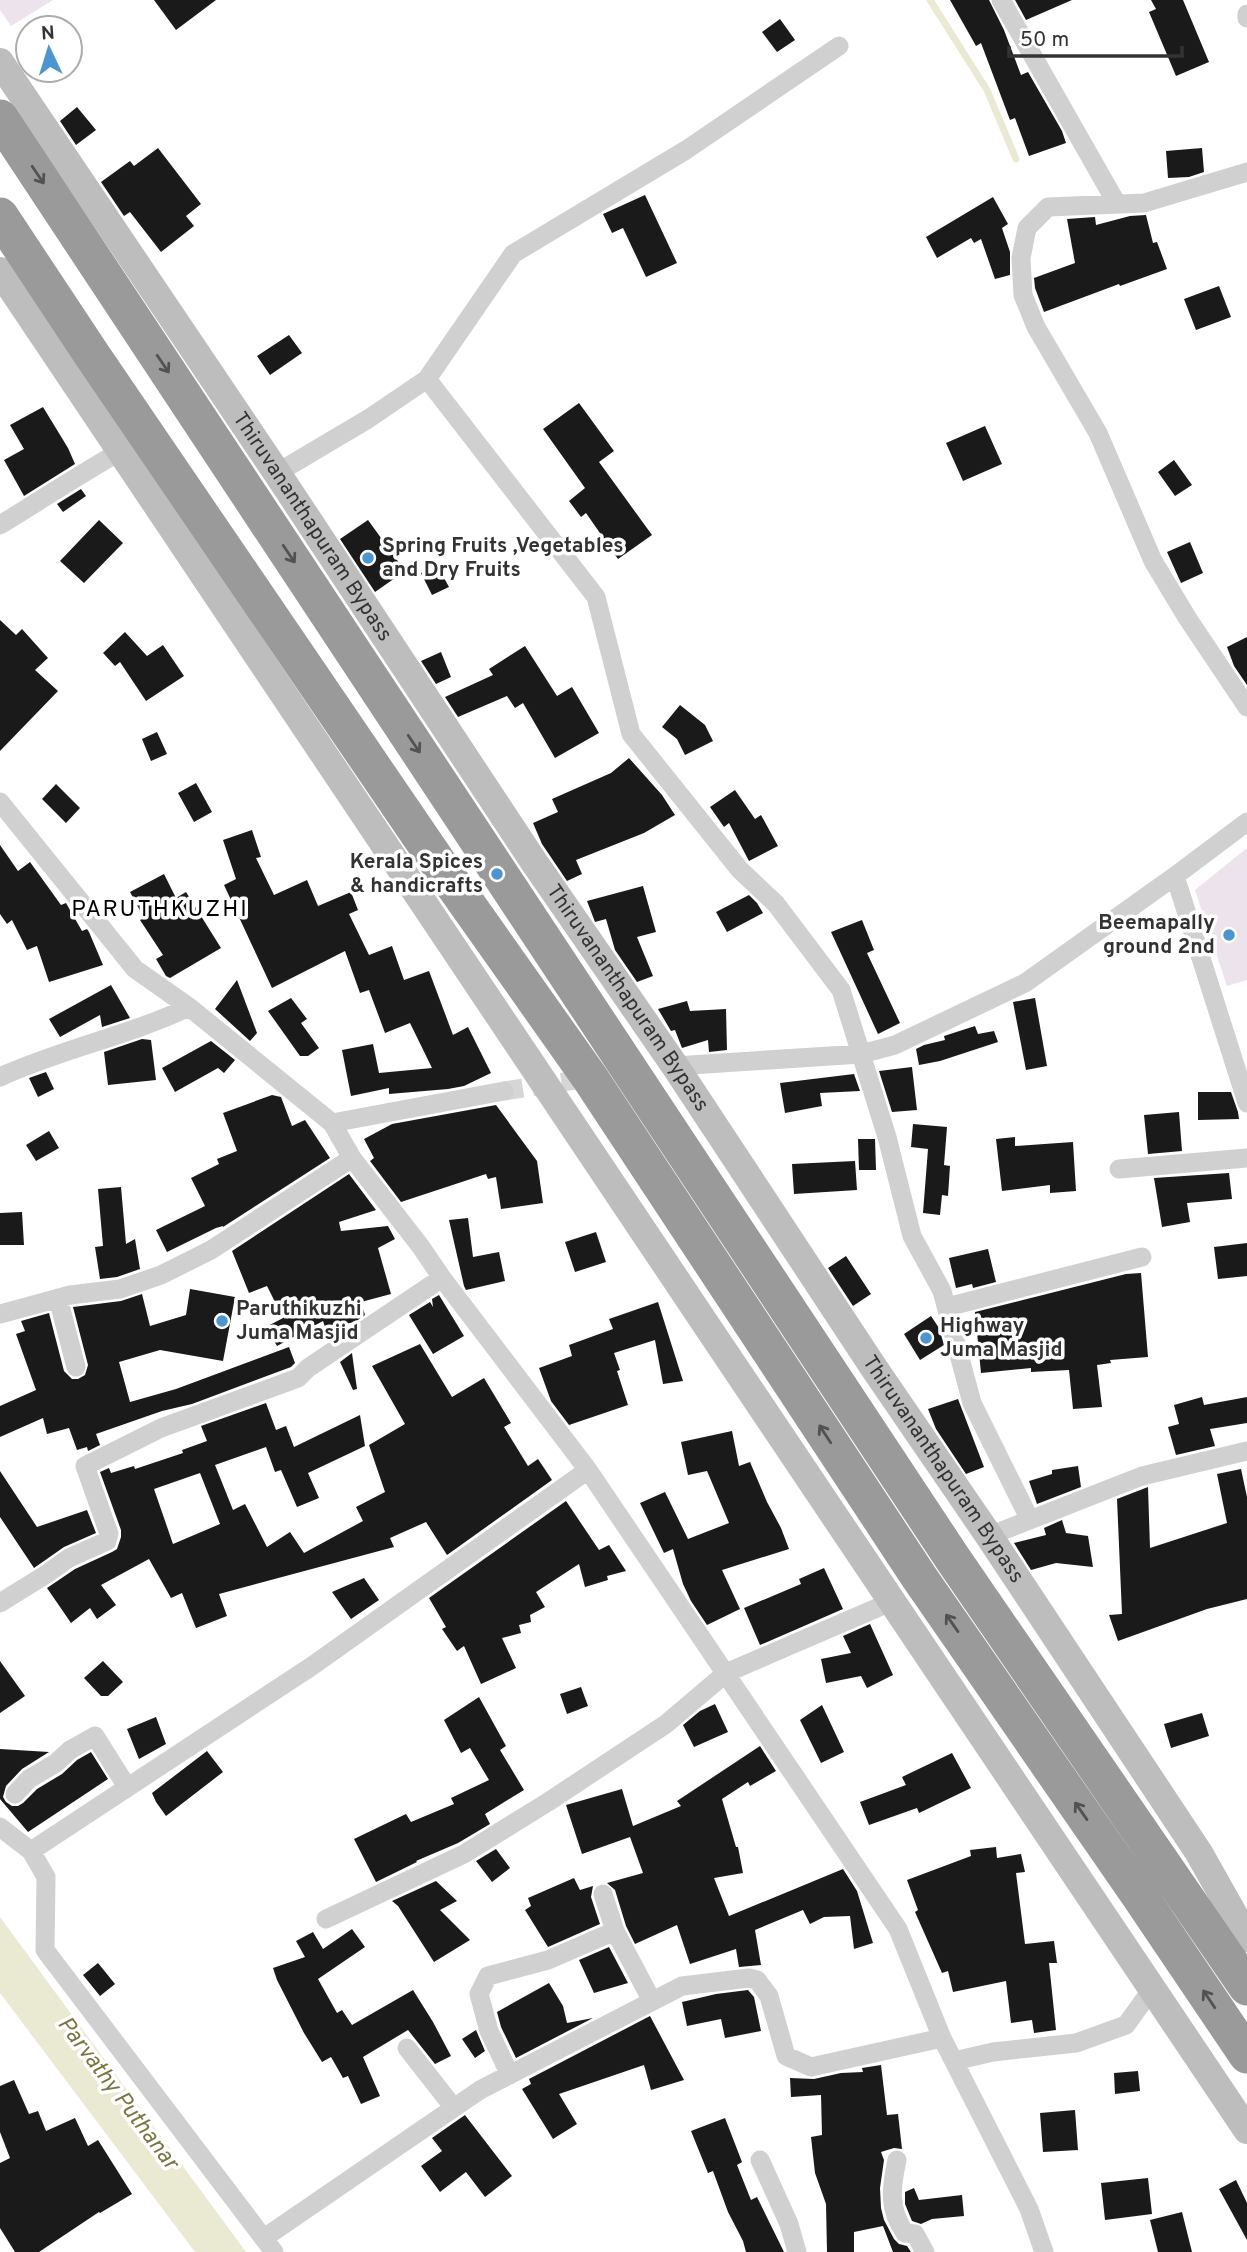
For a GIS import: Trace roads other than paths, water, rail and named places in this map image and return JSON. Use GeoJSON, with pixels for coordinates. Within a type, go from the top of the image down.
{"type":"FeatureCollection","features":[{"type":"Feature","properties":{"kind":"highway","name":"Thiruvananthapuram Bypass"},"geometry":{"type":"LineString","coordinates":[[0,118],[953,1559],[1247,1987]]}},
{"type":"Feature","properties":{"kind":"highway"},"geometry":{"type":"LineString","coordinates":[[0,216],[443,870],[590,1077],[919,1577],[1247,2055]]}},
{"type":"Feature","properties":{"kind":"street"},"geometry":{"type":"LineString","coordinates":[[1000,0],[1117,204]]}},
{"type":"Feature","properties":{"kind":"street"},"geometry":{"type":"LineString","coordinates":[[277,473],[368,419],[427,379],[513,254],[686,150],[839,46]]}},
{"type":"Feature","properties":{"kind":"street","name":"Thiruvananthapuram Bypass"},"geometry":{"type":"LineString","coordinates":[[0,62],[277,473],[534,862],[675,1066],[874,1368],[989,1536],[1199,1853],[1247,1938]]}},
{"type":"Feature","properties":{"kind":"street"},"geometry":{"type":"LineString","coordinates":[[1247,172],[1144,203],[1048,207],[1027,228],[1021,258],[1023,295],[1036,327],[1098,433],[1153,561],[1247,707]]}},
{"type":"Feature","properties":{"kind":"street"},"geometry":{"type":"LineString","coordinates":[[2,279],[121,451],[1247,2130]]}},
{"type":"Feature","properties":{"kind":"street"},"geometry":{"type":"LineString","coordinates":[[427,379],[596,597],[631,734],[740,870],[776,904],[841,990],[887,1137],[912,1236],[942,1291],[972,1403],[1030,1520]]}},
{"type":"Feature","properties":{"kind":"street"},"geometry":{"type":"LineString","coordinates":[[0,525],[71,479],[121,451]]}},
{"type":"Feature","properties":{"kind":"street"},"geometry":{"type":"LineString","coordinates":[[0,802],[135,969],[189,1007],[332,1123],[352,1158],[588,1470],[898,1929],[942,2038],[1029,2209],[1044,2252]]}},
{"type":"Feature","properties":{"kind":"street"},"geometry":{"type":"LineString","coordinates":[[675,1066],[862,1054],[895,1045],[1025,983],[1247,822]]}},
{"type":"Feature","properties":{"kind":"street"},"geometry":{"type":"LineString","coordinates":[[1175,876],[1247,1103]]}},
{"type":"Feature","properties":{"kind":"street"},"geometry":{"type":"LineString","coordinates":[[0,1077],[47,1058],[162,1020],[189,1007]]}},
{"type":"Feature","properties":{"kind":"street"},"geometry":{"type":"LineString","coordinates":[[332,1123],[504,1091]]}},
{"type":"Feature","properties":{"kind":"street"},"geometry":{"type":"LineString","coordinates":[[0,1314],[58,1298],[120,1289],[161,1275],[211,1250],[352,1158]]}},
{"type":"Feature","properties":{"kind":"street"},"geometry":{"type":"LineString","coordinates":[[1119,1169],[1247,1158]]}},
{"type":"Feature","properties":{"kind":"street"},"geometry":{"type":"LineString","coordinates":[[947,1307],[1142,1257]]}},
{"type":"Feature","properties":{"kind":"street"},"geometry":{"type":"LineString","coordinates":[[0,1603],[69,1558],[107,1541],[109,1534],[85,1466],[161,1428],[298,1378],[308,1368],[442,1278]]}},
{"type":"Feature","properties":{"kind":"street"},"geometry":{"type":"LineString","coordinates":[[58,1298],[76,1367]]}},
{"type":"Feature","properties":{"kind":"street"},"geometry":{"type":"LineString","coordinates":[[989,1536],[1142,1476],[1247,1451]]}},
{"type":"Feature","properties":{"kind":"street"},"geometry":{"type":"LineString","coordinates":[[31,1851],[312,1666],[588,1470]]}},
{"type":"Feature","properties":{"kind":"street"},"geometry":{"type":"LineString","coordinates":[[326,1919],[464,1854],[666,1724],[726,1673],[892,1601]]}},
{"type":"Feature","properties":{"kind":"street"},"geometry":{"type":"LineString","coordinates":[[15,1794],[29,1779],[95,1735],[127,1787]]}},
{"type":"Feature","properties":{"kind":"street"},"geometry":{"type":"LineString","coordinates":[[0,1827],[31,1851],[46,1877],[45,1950],[269,2245],[480,2090],[682,1986],[749,1978],[757,1980],[769,1996],[786,2056],[811,2067],[942,2038]]}},
{"type":"Feature","properties":{"kind":"street"},"geometry":{"type":"LineString","coordinates":[[603,1894],[615,1931],[652,2001]]}},
{"type":"Feature","properties":{"kind":"street"},"geometry":{"type":"LineString","coordinates":[[510,2075],[488,2031],[479,1994],[488,1976],[548,1960],[615,1931]]}},
{"type":"Feature","properties":{"kind":"street"},"geometry":{"type":"LineString","coordinates":[[954,2062],[993,2052],[1076,2043],[1126,2025],[1152,1989]]}},
{"type":"Feature","properties":{"kind":"street"},"geometry":{"type":"LineString","coordinates":[[407,2048],[454,2108]]}},
{"type":"Feature","properties":{"kind":"street"},"geometry":{"type":"LineString","coordinates":[[760,2160],[789,2224],[797,2252]]}},
{"type":"Feature","properties":{"kind":"street"},"geometry":{"type":"LineString","coordinates":[[897,2160],[891,2192],[898,2222],[905,2233],[915,2234],[925,2252]]}},
{"type":"Feature","properties":{"kind":"water","name":"Parvathy Puthanar"},"geometry":{"type":"Polygon","coordinates":[[[0,1917],[246,2252],[195,2252],[0,1993],[0,1917]]]}},
{"type":"Feature","properties":{"kind":"waterway"},"geometry":{"type":"LineString","coordinates":[[930,0],[987,90],[1016,159]]}},
{"type":"Feature","properties":{"kind":"tunnel"},"geometry":{"type":"LineString","coordinates":[[504,1091],[596,1077]]}},
{"type":"Feature","properties":{"kind":"place","name":"Spring Fruits ,Vegetables and Dry Fruits"},"geometry":{"type":"Point","coordinates":[368,558]}},
{"type":"Feature","properties":{"kind":"place","name":"Kerala Spices & handicrafts"},"geometry":{"type":"Point","coordinates":[497,874]}},
{"type":"Feature","properties":{"kind":"place","name":"Beemapally ground 2nd"},"geometry":{"type":"Point","coordinates":[1229,935]}},
{"type":"Feature","properties":{"kind":"place","name":"Paruthikuzhi Juma Masjid"},"geometry":{"type":"Point","coordinates":[222,1321]}},
{"type":"Feature","properties":{"kind":"place","name":"Highway Juma Masjid"},"geometry":{"type":"Point","coordinates":[926,1338]}},
{"type":"Feature","properties":{"kind":"district","name":"PARUTHKUZHI"},"geometry":{"type":"Point","coordinates":[160,910]}}]}
